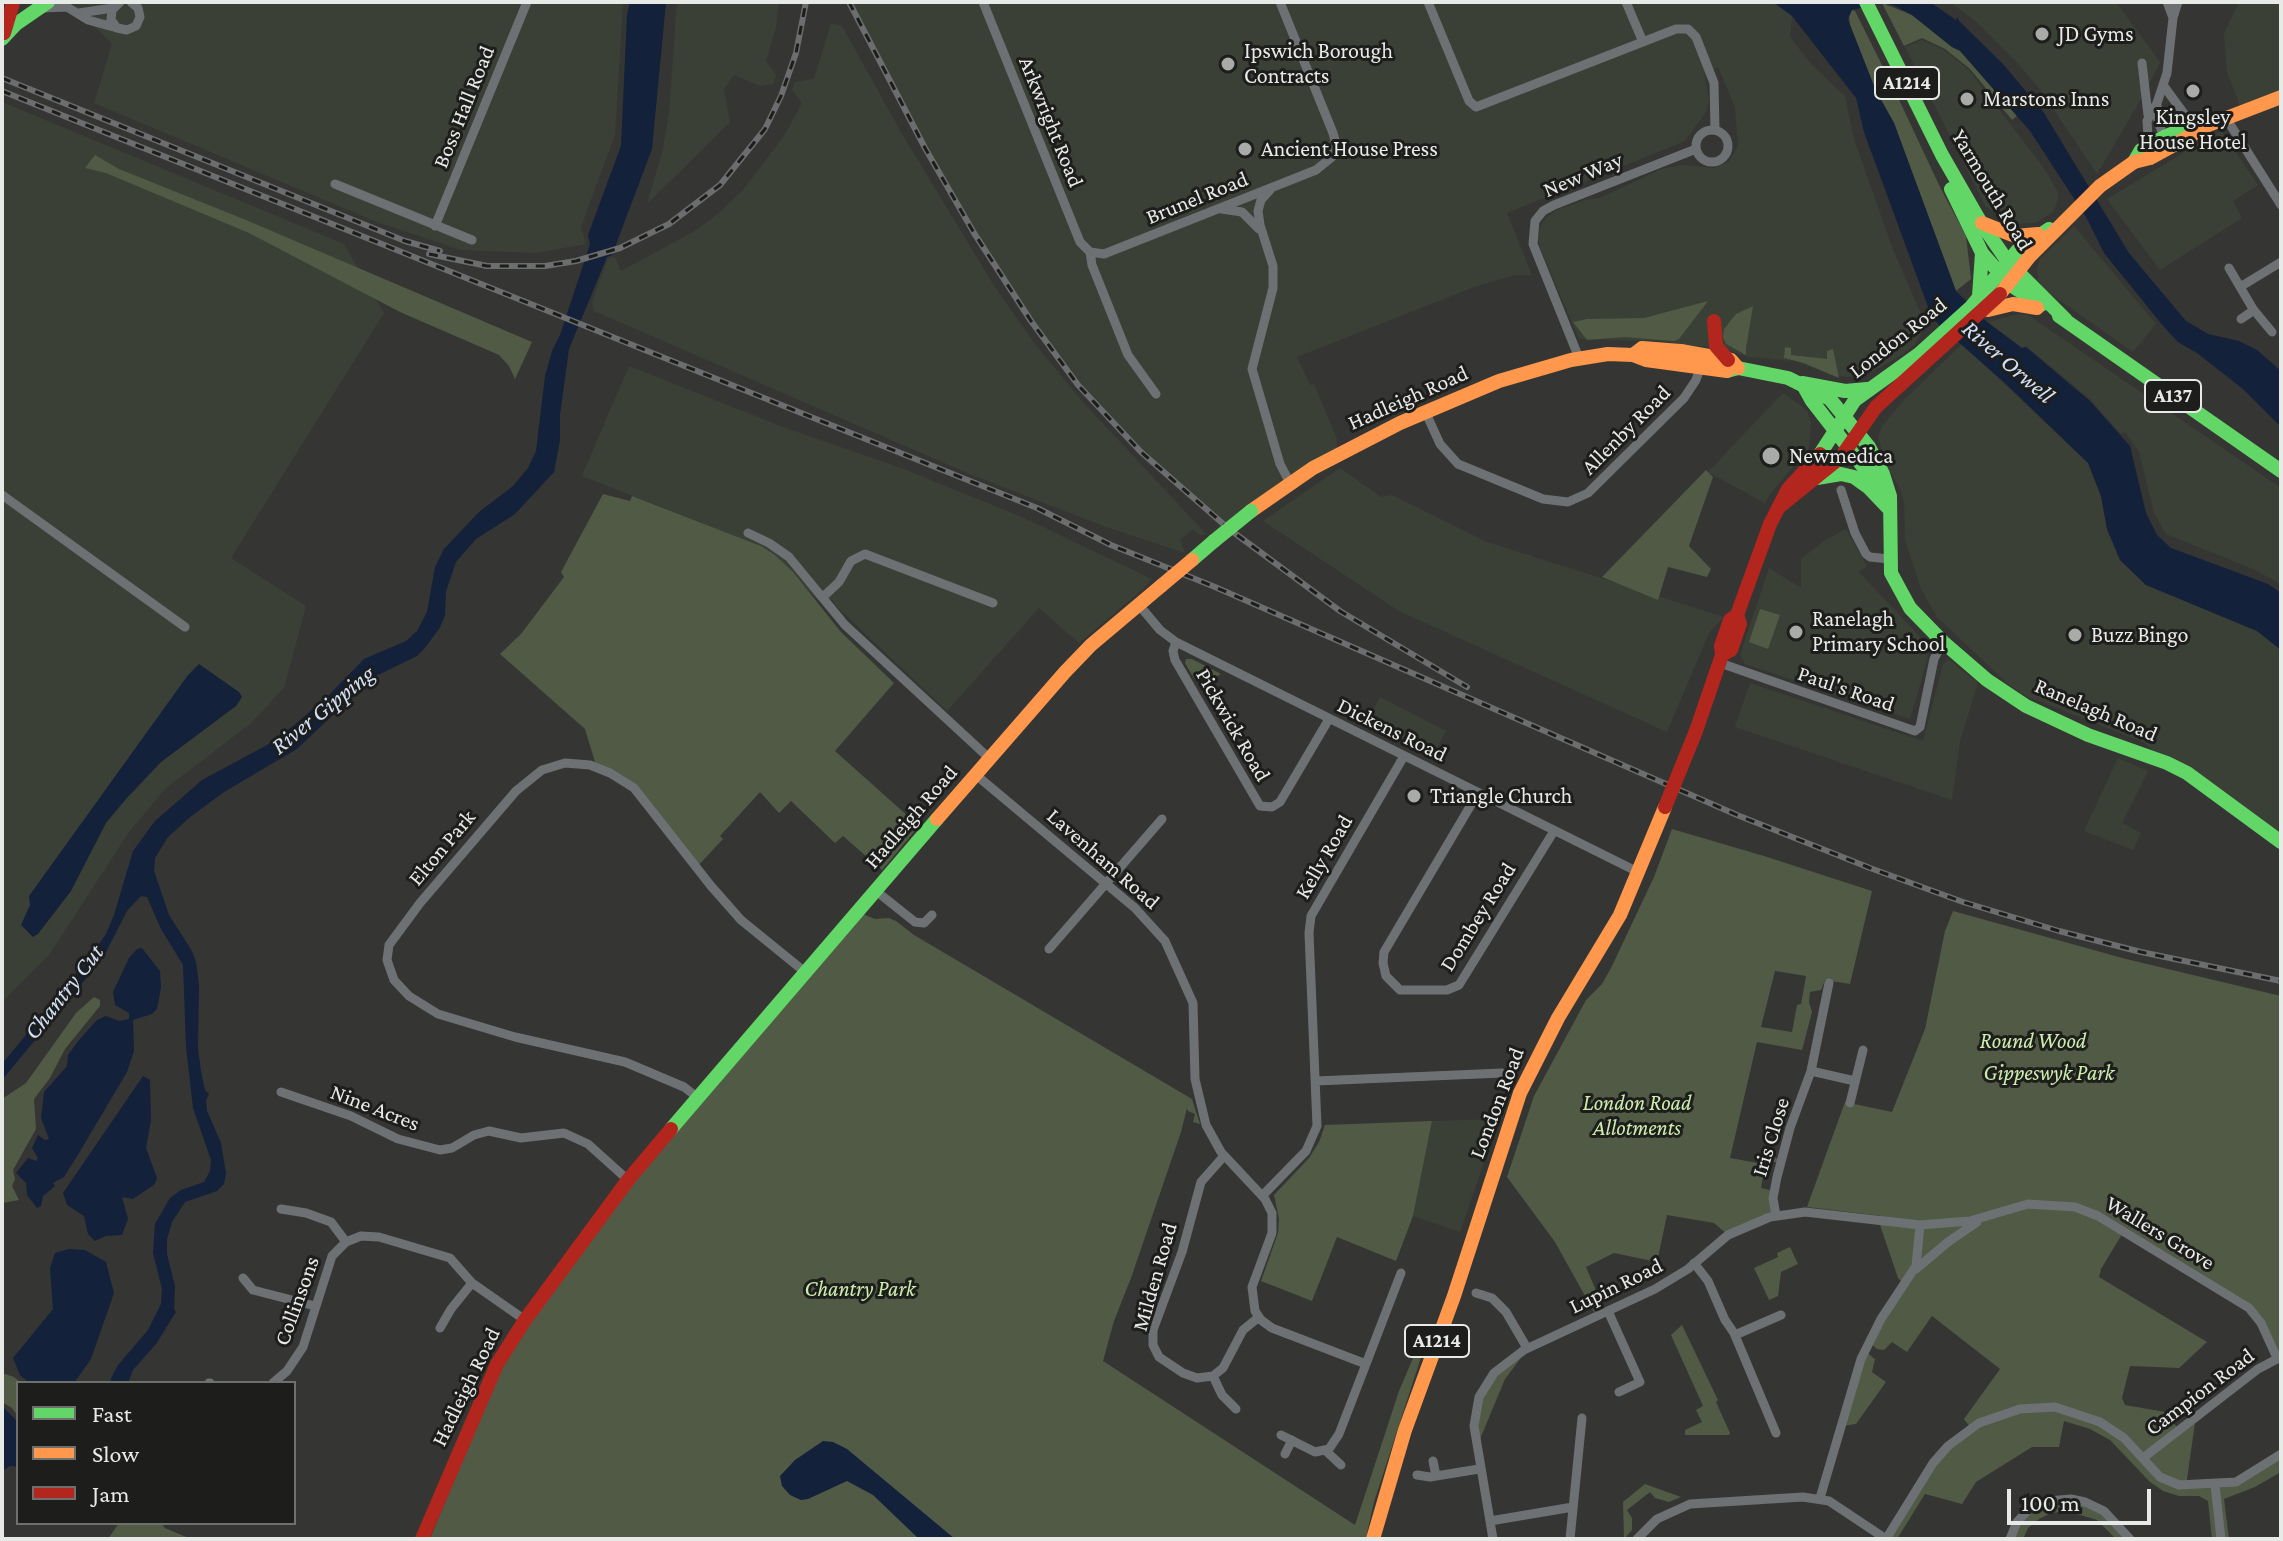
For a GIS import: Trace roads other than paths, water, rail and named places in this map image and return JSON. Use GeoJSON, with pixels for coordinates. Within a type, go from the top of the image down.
{"type":"FeatureCollection","features":[{"type":"Feature","properties":{"kind":"main road"},"geometry":{"type":"LineString","coordinates":[[13,2],[18,8],[41,7]]}},
{"type":"Feature","properties":{"kind":"main road"},"geometry":{"type":"LineString","coordinates":[[2,38],[13,2]]}},
{"type":"Feature","properties":{"kind":"main road"},"geometry":{"type":"LineString","coordinates":[[2,38],[41,7]]}},
{"type":"Feature","properties":{"kind":"main road","name":"Yarmouth Road"},"geometry":{"type":"LineString","coordinates":[[1868,7],[1942,155],[2008,273]]}},
{"type":"Feature","properties":{"kind":"main road","name":"London Road"},"geometry":{"type":"LineString","coordinates":[[1779,507],[1849,449],[1876,407],[2008,273],[2096,190],[2134,162],[2150,158],[2159,144],[2192,135],[2199,128],[2281,97]]}},
{"type":"Feature","properties":{"kind":"main road","name":"A1214"},"geometry":{"type":"LineString","coordinates":[[1942,155],[1941,167],[1982,253],[2008,273]]}},
{"type":"Feature","properties":{"kind":"main road","name":"London Road"},"geometry":{"type":"LineString","coordinates":[[2008,273],[2017,251],[2064,221]]}},
{"type":"Feature","properties":{"kind":"main road"},"geometry":{"type":"LineString","coordinates":[[1981,223],[2015,236],[2041,233]]}},
{"type":"Feature","properties":{"kind":"main road"},"geometry":{"type":"LineString","coordinates":[[1982,253],[1977,306],[2021,304],[2066,320]]}},
{"type":"Feature","properties":{"kind":"main road","name":"A137"},"geometry":{"type":"LineString","coordinates":[[2008,273],[2066,320],[2281,471]]}},
{"type":"Feature","properties":{"kind":"main road"},"geometry":{"type":"LineString","coordinates":[[1714,321],[1716,346],[1733,364]]}},
{"type":"Feature","properties":{"kind":"main road","name":"London Road"},"geometry":{"type":"LineString","coordinates":[[1373,1539],[1405,1430],[1454,1296],[1520,1093],[1558,1018],[1620,915],[1696,731],[1721,659],[1731,650],[1740,624],[1737,615],[1765,535],[1788,489],[1817,458],[1855,400],[1946,338]]}},
{"type":"Feature","properties":{"kind":"main road","name":"Hadleigh Road"},"geometry":{"type":"LineString","coordinates":[[422,1539],[497,1364],[525,1320],[628,1180],[1077,659],[1251,511],[1290,483],[1375,434],[1425,411],[1511,377],[1579,358],[1633,355],[1642,348],[1696,360],[1733,364],[1802,383],[1830,399],[1858,431]]}},
{"type":"Feature","properties":{"kind":"main road"},"geometry":{"type":"LineString","coordinates":[[1802,383],[1845,391],[1867,389]]}},
{"type":"Feature","properties":{"kind":"main road"},"geometry":{"type":"LineString","coordinates":[[1802,383],[1834,432],[1878,485],[1889,506]]}},
{"type":"Feature","properties":{"kind":"main road","name":"Ranelagh Road"},"geometry":{"type":"LineString","coordinates":[[1858,431],[1883,474],[1890,496],[1891,573],[1902,597],[1943,642],[1987,680],[2026,706],[2088,735],[2187,773],[2281,842]]}},
{"type":"Feature","properties":{"kind":"main road"},"geometry":{"type":"LineString","coordinates":[[1816,478],[1841,474],[1854,477],[1889,506]]}},
{"type":"Feature","properties":{"kind":"street","name":"Boss Hall Road"},"geometry":{"type":"LineString","coordinates":[[435,226],[527,2]]}},
{"type":"Feature","properties":{"kind":"street","name":"Arkwright Road"},"geometry":{"type":"LineString","coordinates":[[983,2],[1080,242],[1090,252],[1092,265],[1128,355],[1156,394]]}},
{"type":"Feature","properties":{"kind":"street","name":"Brunel Road"},"geometry":{"type":"LineString","coordinates":[[1090,252],[1112,252],[1316,170],[1332,157],[1335,140],[1280,2]]}},
{"type":"Feature","properties":{"kind":"street"},"geometry":{"type":"LineString","coordinates":[[1428,2],[1469,101],[1476,107],[1681,28],[1694,33],[1714,83],[1715,130]]}},
{"type":"Feature","properties":{"kind":"street"},"geometry":{"type":"LineString","coordinates":[[1626,2],[1643,42]]}},
{"type":"Feature","properties":{"kind":"street"},"geometry":{"type":"LineString","coordinates":[[2167,2],[2173,18]]}},
{"type":"Feature","properties":{"kind":"street"},"geometry":{"type":"LineString","coordinates":[[2148,118],[2157,103],[2168,68],[2173,18],[2178,2]]}},
{"type":"Feature","properties":{"kind":"street"},"geometry":{"type":"LineString","coordinates":[[79,13],[117,4]]}},
{"type":"Feature","properties":{"kind":"street"},"geometry":{"type":"LineString","coordinates":[[117,4],[111,20],[117,28]]}},
{"type":"Feature","properties":{"kind":"street"},"geometry":{"type":"LineString","coordinates":[[41,7],[65,5],[95,23],[127,30],[136,26],[140,17],[136,4]]}},
{"type":"Feature","properties":{"kind":"street"},"geometry":{"type":"LineString","coordinates":[[2142,63],[2147,129],[2159,144]]}},
{"type":"Feature","properties":{"kind":"street"},"geometry":{"type":"LineString","coordinates":[[2163,85],[2199,128]]}},
{"type":"Feature","properties":{"kind":"street"},"geometry":{"type":"LineString","coordinates":[[2157,103],[2159,144]]}},
{"type":"Feature","properties":{"kind":"street"},"geometry":{"type":"LineString","coordinates":[[2226,118],[2281,205]]}},
{"type":"Feature","properties":{"kind":"street","name":"New Way"},"geometry":{"type":"LineString","coordinates":[[1715,130],[1723,134],[1728,142],[1722,159],[1709,162],[1696,149],[1702,133],[1715,130]]}},
{"type":"Feature","properties":{"kind":"street","name":"New Way"},"geometry":{"type":"LineString","coordinates":[[1579,358],[1533,244],[1535,221],[1543,211],[1554,205],[1696,149]]}},
{"type":"Feature","properties":{"kind":"street"},"geometry":{"type":"LineString","coordinates":[[335,184],[472,240]]}},
{"type":"Feature","properties":{"kind":"street"},"geometry":{"type":"LineString","coordinates":[[1279,184],[1265,195],[1259,206],[1263,236],[1273,266],[1273,288],[1252,369],[1280,464],[1290,483]]}},
{"type":"Feature","properties":{"kind":"street"},"geometry":{"type":"LineString","coordinates":[[1215,210],[1230,208],[1242,212],[1253,220],[1263,236]]}},
{"type":"Feature","properties":{"kind":"street"},"geometry":{"type":"LineString","coordinates":[[2240,287],[2281,262]]}},
{"type":"Feature","properties":{"kind":"street"},"geometry":{"type":"LineString","coordinates":[[2229,268],[2254,310],[2272,332]]}},
{"type":"Feature","properties":{"kind":"street"},"geometry":{"type":"LineString","coordinates":[[2241,319],[2254,310]]}},
{"type":"Feature","properties":{"kind":"street","name":"Allenby Road"},"geometry":{"type":"LineString","coordinates":[[1425,411],[1440,444],[1458,464],[1543,499],[1563,502],[1581,497],[1596,485],[1684,398],[1692,384],[1696,360]]}},
{"type":"Feature","properties":{"kind":"street"},"geometry":{"type":"LineString","coordinates":[[1841,490],[1851,523],[1866,554],[1889,559]]}},
{"type":"Feature","properties":{"kind":"street"},"geometry":{"type":"LineString","coordinates":[[2,495],[185,627]]}},
{"type":"Feature","properties":{"kind":"street"},"geometry":{"type":"LineString","coordinates":[[748,533],[789,557],[861,641],[990,759]]}},
{"type":"Feature","properties":{"kind":"street"},"geometry":{"type":"LineString","coordinates":[[823,597],[839,582],[851,561],[865,554],[993,603]]}},
{"type":"Feature","properties":{"kind":"street","name":"Dickens Road"},"geometry":{"type":"LineString","coordinates":[[1139,605],[1160,630],[1176,642],[1638,872]]}},
{"type":"Feature","properties":{"kind":"street","name":"Pickwick Road"},"geometry":{"type":"LineString","coordinates":[[1176,642],[1172,653],[1175,660],[1260,806],[1272,807],[1280,802],[1329,719]]}},
{"type":"Feature","properties":{"kind":"street","name":"Paul's Road"},"geometry":{"type":"LineString","coordinates":[[1721,659],[1912,731],[1920,727],[1934,659],[1943,642]]}},
{"type":"Feature","properties":{"kind":"street","name":"Kelly Road"},"geometry":{"type":"LineString","coordinates":[[1262,1196],[1292,1168],[1312,1143],[1318,1120],[1309,933],[1311,916],[1404,756]]}},
{"type":"Feature","properties":{"kind":"street","name":"Elton Park"},"geometry":{"type":"LineString","coordinates":[[697,1097],[684,1087],[625,1062],[515,1037],[438,1014],[409,996],[394,980],[387,960],[389,945],[420,903],[516,791],[542,770],[565,763],[590,765],[634,788],[741,920],[805,972]]}},
{"type":"Feature","properties":{"kind":"street","name":"Lavenham Road"},"geometry":{"type":"LineString","coordinates":[[976,775],[1135,908],[1160,934],[1191,994],[1195,1016],[1195,1079],[1210,1134],[1224,1156],[1262,1196]]}},
{"type":"Feature","properties":{"kind":"street","name":"Dombey Road"},"geometry":{"type":"LineString","coordinates":[[1478,793],[1384,952],[1383,966],[1388,980],[1400,990],[1450,990],[1462,982],[1554,831]]}},
{"type":"Feature","properties":{"kind":"street"},"geometry":{"type":"LineString","coordinates":[[1049,949],[1162,819]]}},
{"type":"Feature","properties":{"kind":"street"},"geometry":{"type":"LineString","coordinates":[[876,891],[915,922],[924,923],[932,915]]}},
{"type":"Feature","properties":{"kind":"street","name":"Iris Close"},"geometry":{"type":"LineString","coordinates":[[1776,1216],[1773,1194],[1786,1140],[1811,1071],[1829,983]]}},
{"type":"Feature","properties":{"kind":"street"},"geometry":{"type":"LineString","coordinates":[[1850,1103],[1863,1050]]}},
{"type":"Feature","properties":{"kind":"street"},"geometry":{"type":"LineString","coordinates":[[1811,1071],[1855,1081]]}},
{"type":"Feature","properties":{"kind":"street"},"geometry":{"type":"LineString","coordinates":[[1316,1081],[1502,1073]]}},
{"type":"Feature","properties":{"kind":"street","name":"Nine Acres"},"geometry":{"type":"LineString","coordinates":[[281,1092],[351,1116],[398,1139],[432,1149],[452,1148],[484,1132],[521,1138],[554,1132],[572,1135],[597,1150],[628,1180]]}},
{"type":"Feature","properties":{"kind":"street","name":"Milden Road"},"geometry":{"type":"LineString","coordinates":[[1213,1376],[1192,1377],[1174,1368],[1158,1355],[1152,1336],[1182,1252],[1199,1186],[1205,1175],[1224,1156]]}},
{"type":"Feature","properties":{"kind":"street"},"geometry":{"type":"LineString","coordinates":[[1262,1196],[1271,1210],[1273,1223],[1252,1287],[1252,1299],[1259,1317],[1272,1328],[1366,1364]]}},
{"type":"Feature","properties":{"kind":"street","name":"Wallers Grove"},"geometry":{"type":"LineString","coordinates":[[1914,1272],[1919,1253],[1920,1225],[1960,1222],[2037,1203],[2070,1206],[2098,1216],[2249,1308],[2279,1358]]}},
{"type":"Feature","properties":{"kind":"street"},"geometry":{"type":"LineString","coordinates":[[281,1209],[306,1213],[331,1222],[346,1242]]}},
{"type":"Feature","properties":{"kind":"street","name":"Lupin Road"},"geometry":{"type":"LineString","coordinates":[[1493,1539],[1474,1430],[1479,1397],[1498,1369],[1527,1348],[1662,1286],[1728,1235],[1776,1216],[1805,1212],[1920,1225]]}},
{"type":"Feature","properties":{"kind":"street","name":"Wallers Grove"},"geometry":{"type":"LineString","coordinates":[[1820,1498],[1861,1359],[1877,1326],[1914,1272],[1957,1235],[1990,1215]]}},
{"type":"Feature","properties":{"kind":"street","name":"Collinsons"},"geometry":{"type":"LineString","coordinates":[[275,1381],[300,1353],[332,1256],[346,1242],[371,1236],[443,1255],[456,1264],[472,1283],[525,1320]]}},
{"type":"Feature","properties":{"kind":"street"},"geometry":{"type":"LineString","coordinates":[[1694,1263],[1707,1278],[1735,1335],[1776,1433]]}},
{"type":"Feature","properties":{"kind":"street"},"geometry":{"type":"LineString","coordinates":[[1281,1435],[1315,1452],[1326,1451],[1332,1446],[1401,1273]]}},
{"type":"Feature","properties":{"kind":"street"},"geometry":{"type":"LineString","coordinates":[[243,1278],[253,1290],[315,1306]]}},
{"type":"Feature","properties":{"kind":"street"},"geometry":{"type":"LineString","coordinates":[[440,1328],[472,1283]]}},
{"type":"Feature","properties":{"kind":"street"},"geometry":{"type":"LineString","coordinates":[[1476,1293],[1492,1298],[1509,1315],[1527,1348]]}},
{"type":"Feature","properties":{"kind":"street"},"geometry":{"type":"LineString","coordinates":[[1608,1311],[1640,1382],[1619,1392]]}},
{"type":"Feature","properties":{"kind":"street"},"geometry":{"type":"LineString","coordinates":[[1735,1335],[1781,1315]]}},
{"type":"Feature","properties":{"kind":"street"},"geometry":{"type":"LineString","coordinates":[[1236,1409],[1222,1395],[1213,1376],[1225,1364],[1244,1328],[1259,1317]]}},
{"type":"Feature","properties":{"kind":"street","name":"Campion Road"},"geometry":{"type":"LineString","coordinates":[[2143,1458],[2258,1369],[2279,1358]]}},
{"type":"Feature","properties":{"kind":"street"},"geometry":{"type":"LineString","coordinates":[[1637,1539],[1657,1519],[1690,1504],[1803,1497],[1820,1498],[1886,1539],[1939,1455],[1970,1428],[1997,1415],[2043,1406],[2075,1412],[2112,1429],[2156,1474],[2172,1483],[2186,1486],[2242,1480],[2281,1454]]}},
{"type":"Feature","properties":{"kind":"street"},"geometry":{"type":"LineString","coordinates":[[1570,1539],[1582,1418]]}},
{"type":"Feature","properties":{"kind":"street"},"geometry":{"type":"LineString","coordinates":[[1285,1454],[1292,1440]]}},
{"type":"Feature","properties":{"kind":"street"},"geometry":{"type":"LineString","coordinates":[[1326,1451],[1341,1465]]}},
{"type":"Feature","properties":{"kind":"street"},"geometry":{"type":"LineString","coordinates":[[1433,1461],[1436,1476]]}},
{"type":"Feature","properties":{"kind":"street"},"geometry":{"type":"LineString","coordinates":[[1417,1475],[1436,1476],[1479,1469]]}},
{"type":"Feature","properties":{"kind":"street"},"geometry":{"type":"LineString","coordinates":[[2215,1485],[2221,1539]]}},
{"type":"Feature","properties":{"kind":"street"},"geometry":{"type":"LineString","coordinates":[[2010,1539],[2017,1522],[2029,1509],[2048,1501],[2071,1499],[2104,1511],[2130,1539]]}},
{"type":"Feature","properties":{"kind":"street"},"geometry":{"type":"LineString","coordinates":[[1490,1521],[1573,1507]]}},
{"type":"Feature","properties":{"kind":"water"},"geometry":{"type":"Polygon","coordinates":[[[630,2],[666,2],[652,149],[612,255],[607,257],[569,349],[554,472],[515,514],[476,539],[456,562],[446,591],[445,616],[439,629],[417,656],[372,678],[297,749],[224,792],[189,818],[168,837],[155,858],[154,871],[169,915],[196,962],[201,1071],[205,1090],[209,1094],[207,1111],[221,1143],[226,1173],[224,1184],[217,1191],[185,1202],[172,1222],[167,1254],[175,1286],[176,1312],[156,1344],[133,1370],[129,1381],[111,1381],[118,1365],[148,1330],[161,1304],[162,1289],[153,1253],[155,1224],[170,1198],[181,1190],[204,1182],[211,1160],[193,1108],[186,1047],[183,965],[161,929],[147,897],[141,896],[127,911],[103,958],[2,1080],[2,1064],[106,934],[133,851],[155,821],[202,780],[267,745],[292,727],[364,659],[406,641],[417,631],[427,612],[435,567],[444,549],[479,512],[513,486],[528,468],[536,451],[545,376],[552,351],[590,244],[588,235],[621,146],[630,2]]]}},
{"type":"Feature","properties":{"kind":"water","name":"River Orwell"},"geometry":{"type":"Polygon","coordinates":[[[1773,2],[1930,2],[1956,20],[1957,17],[2003,64],[2044,113],[2129,253],[2186,321],[2208,334],[2239,341],[2257,350],[2281,371],[2281,427],[2243,389],[2178,342],[2164,327],[2104,253],[2086,217],[2030,131],[1960,51],[1912,15],[1893,5],[1882,3],[1852,10],[1848,19],[1850,25],[1876,91],[1894,123],[1956,291],[1987,322],[2022,348],[2026,347],[2090,401],[2130,446],[2146,513],[2157,535],[2171,548],[2268,584],[2281,593],[2281,650],[2257,631],[2146,585],[2120,560],[2107,529],[2101,496],[2088,463],[1931,315],[1864,132],[1856,98],[1792,16],[1773,2]]]}},
{"type":"Feature","properties":{"kind":"water"},"geometry":{"type":"Polygon","coordinates":[[[199,664],[242,697],[236,706],[161,762],[126,799],[106,823],[71,891],[33,937],[21,925],[30,905],[29,896],[199,664]]]}},
{"type":"Feature","properties":{"kind":"water"},"geometry":{"type":"Polygon","coordinates":[[[142,948],[160,971],[157,1009],[152,1014],[133,1020],[134,1051],[127,1072],[64,1177],[53,1183],[55,1186],[43,1196],[41,1206],[37,1208],[27,1195],[26,1183],[16,1173],[28,1158],[36,1161],[38,1158],[32,1148],[38,1135],[49,1139],[41,1118],[44,1092],[67,1066],[68,1055],[97,1020],[106,1016],[119,1021],[129,1019],[129,1013],[115,1005],[113,992],[129,958],[142,948]]]}},
{"type":"Feature","properties":{"kind":"water"},"geometry":{"type":"Polygon","coordinates":[[[143,1076],[150,1080],[151,1120],[146,1148],[157,1178],[155,1184],[133,1199],[122,1197],[128,1219],[122,1235],[106,1236],[95,1241],[88,1234],[84,1216],[67,1205],[63,1193],[143,1076]]]}},
{"type":"Feature","properties":{"kind":"water"},"geometry":{"type":"Polygon","coordinates":[[[69,1249],[85,1250],[106,1262],[114,1293],[91,1359],[75,1381],[27,1381],[20,1375],[13,1358],[53,1309],[50,1268],[55,1253],[69,1249]]]}},
{"type":"Feature","properties":{"kind":"water"},"geometry":{"type":"Polygon","coordinates":[[[2,1406],[16,1420],[16,1467],[10,1466],[2,1471],[2,1406]]]}},
{"type":"Feature","properties":{"kind":"water"},"geometry":{"type":"Polygon","coordinates":[[[823,1441],[847,1449],[955,1539],[919,1539],[873,1495],[847,1481],[808,1499],[801,1500],[790,1495],[782,1486],[780,1476],[795,1460],[823,1441]]]}},
{"type":"Feature","properties":{"kind":"railway"},"geometry":{"type":"LineString","coordinates":[[429,254],[487,266],[545,266],[620,248],[669,224],[720,185],[765,129],[796,53],[806,2]]}},
{"type":"Feature","properties":{"kind":"railway"},"geometry":{"type":"LineString","coordinates":[[849,2],[925,148],[974,233],[1031,321],[1078,385],[1141,452],[1229,529],[1340,611],[1467,687]]}},
{"type":"Feature","properties":{"kind":"railway"},"geometry":{"type":"LineString","coordinates":[[2,78],[405,241],[440,251]]}},
{"type":"Feature","properties":{"kind":"railway"},"geometry":{"type":"LineString","coordinates":[[2,91],[1037,508],[1111,545],[1215,587],[1737,815],[1870,868],[1963,902],[2059,931],[2141,952],[2281,981]]}},
{"type":"Feature","properties":{"kind":"place","name":"JD Gyms"},"geometry":{"type":"Point","coordinates":[2042,34]}},
{"type":"Feature","properties":{"kind":"place","name":"Ipswich Borough Contracts"},"geometry":{"type":"Point","coordinates":[1228,64]}},
{"type":"Feature","properties":{"kind":"place","name":"Kingsley House Hotel"},"geometry":{"type":"Point","coordinates":[2193,91]}},
{"type":"Feature","properties":{"kind":"place","name":"Marstons Inns"},"geometry":{"type":"Point","coordinates":[1967,99]}},
{"type":"Feature","properties":{"kind":"place","name":"Ancient House Press"},"geometry":{"type":"Point","coordinates":[1245,149]}},
{"type":"Feature","properties":{"kind":"place","name":"Newmedica"},"geometry":{"type":"Point","coordinates":[1771,456]}},
{"type":"Feature","properties":{"kind":"place","name":"Ranelagh Primary School"},"geometry":{"type":"Point","coordinates":[1796,632]}},
{"type":"Feature","properties":{"kind":"place","name":"Buzz Bingo"},"geometry":{"type":"Point","coordinates":[2075,635]}},
{"type":"Feature","properties":{"kind":"place","name":"Triangle Church"},"geometry":{"type":"Point","coordinates":[1414,796]}},
{"type":"Feature","properties":{"kind":"water label","name":"River Gipping"},"geometry":{"type":"Point","coordinates":[323,710]}},
{"type":"Feature","properties":{"kind":"water label","name":"Chantry Cut"},"geometry":{"type":"Point","coordinates":[64,992]}},
{"type":"Feature","properties":{"kind":"park label","name":"Round Wood"},"geometry":{"type":"Point","coordinates":[2033,1041]}},
{"type":"Feature","properties":{"kind":"park label","name":"Gippeswyk Park"},"geometry":{"type":"Point","coordinates":[2049,1073]}},
{"type":"Feature","properties":{"kind":"park label","name":"London Road Allotments"},"geometry":{"type":"Point","coordinates":[1637,1116]}},
{"type":"Feature","properties":{"kind":"park label","name":"Chantry Park"},"geometry":{"type":"Point","coordinates":[860,1289]}}]}
